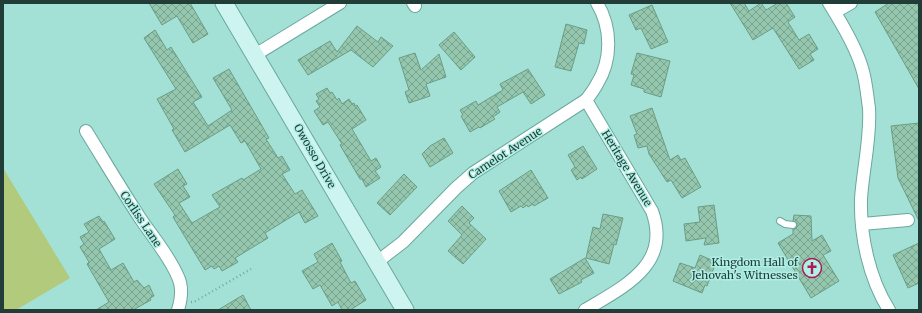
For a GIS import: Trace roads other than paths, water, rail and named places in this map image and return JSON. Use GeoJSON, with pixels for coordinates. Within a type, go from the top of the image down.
{"type":"FeatureCollection","features":[{"type":"Feature","properties":{"kind":"street","name":"Owosso Drive"},"geometry":{"type":"LineString","coordinates":[[224,3],[405,310]]}},
{"type":"Feature","properties":{"kind":"street"},"geometry":{"type":"LineString","coordinates":[[255,55],[340,3]]}},
{"type":"Feature","properties":{"kind":"street"},"geometry":{"type":"LineString","coordinates":[[586,100],[597,84],[605,68],[609,50],[606,24],[597,3]]}},
{"type":"Feature","properties":{"kind":"street"},"geometry":{"type":"LineString","coordinates":[[851,3],[832,8],[852,44],[862,68],[869,108],[867,152],[862,198],[862,224],[870,265],[876,285],[889,310]]}},
{"type":"Feature","properties":{"kind":"street","name":"Camelot Avenue"},"geometry":{"type":"LineString","coordinates":[[377,262],[403,242],[456,188],[473,173],[586,100]]}},
{"type":"Feature","properties":{"kind":"street","name":"Heritage Avenue"},"geometry":{"type":"LineString","coordinates":[[585,310],[626,286],[641,273],[653,254],[658,238],[656,220],[652,211],[586,100]]}},
{"type":"Feature","properties":{"kind":"street","name":"Corliss Lane"},"geometry":{"type":"LineString","coordinates":[[86,131],[179,278],[181,287],[179,306]]}},
{"type":"Feature","properties":{"kind":"street"},"geometry":{"type":"LineString","coordinates":[[862,224],[908,220]]}},
{"type":"Feature","properties":{"kind":"lane"},"geometry":{"type":"LineString","coordinates":[[780,222],[793,225]]}},
{"type":"Feature","properties":{"kind":"place","name":"Kingdom Hall of Jehovah's Witnesses"},"geometry":{"type":"Point","coordinates":[812,268]}}]}
